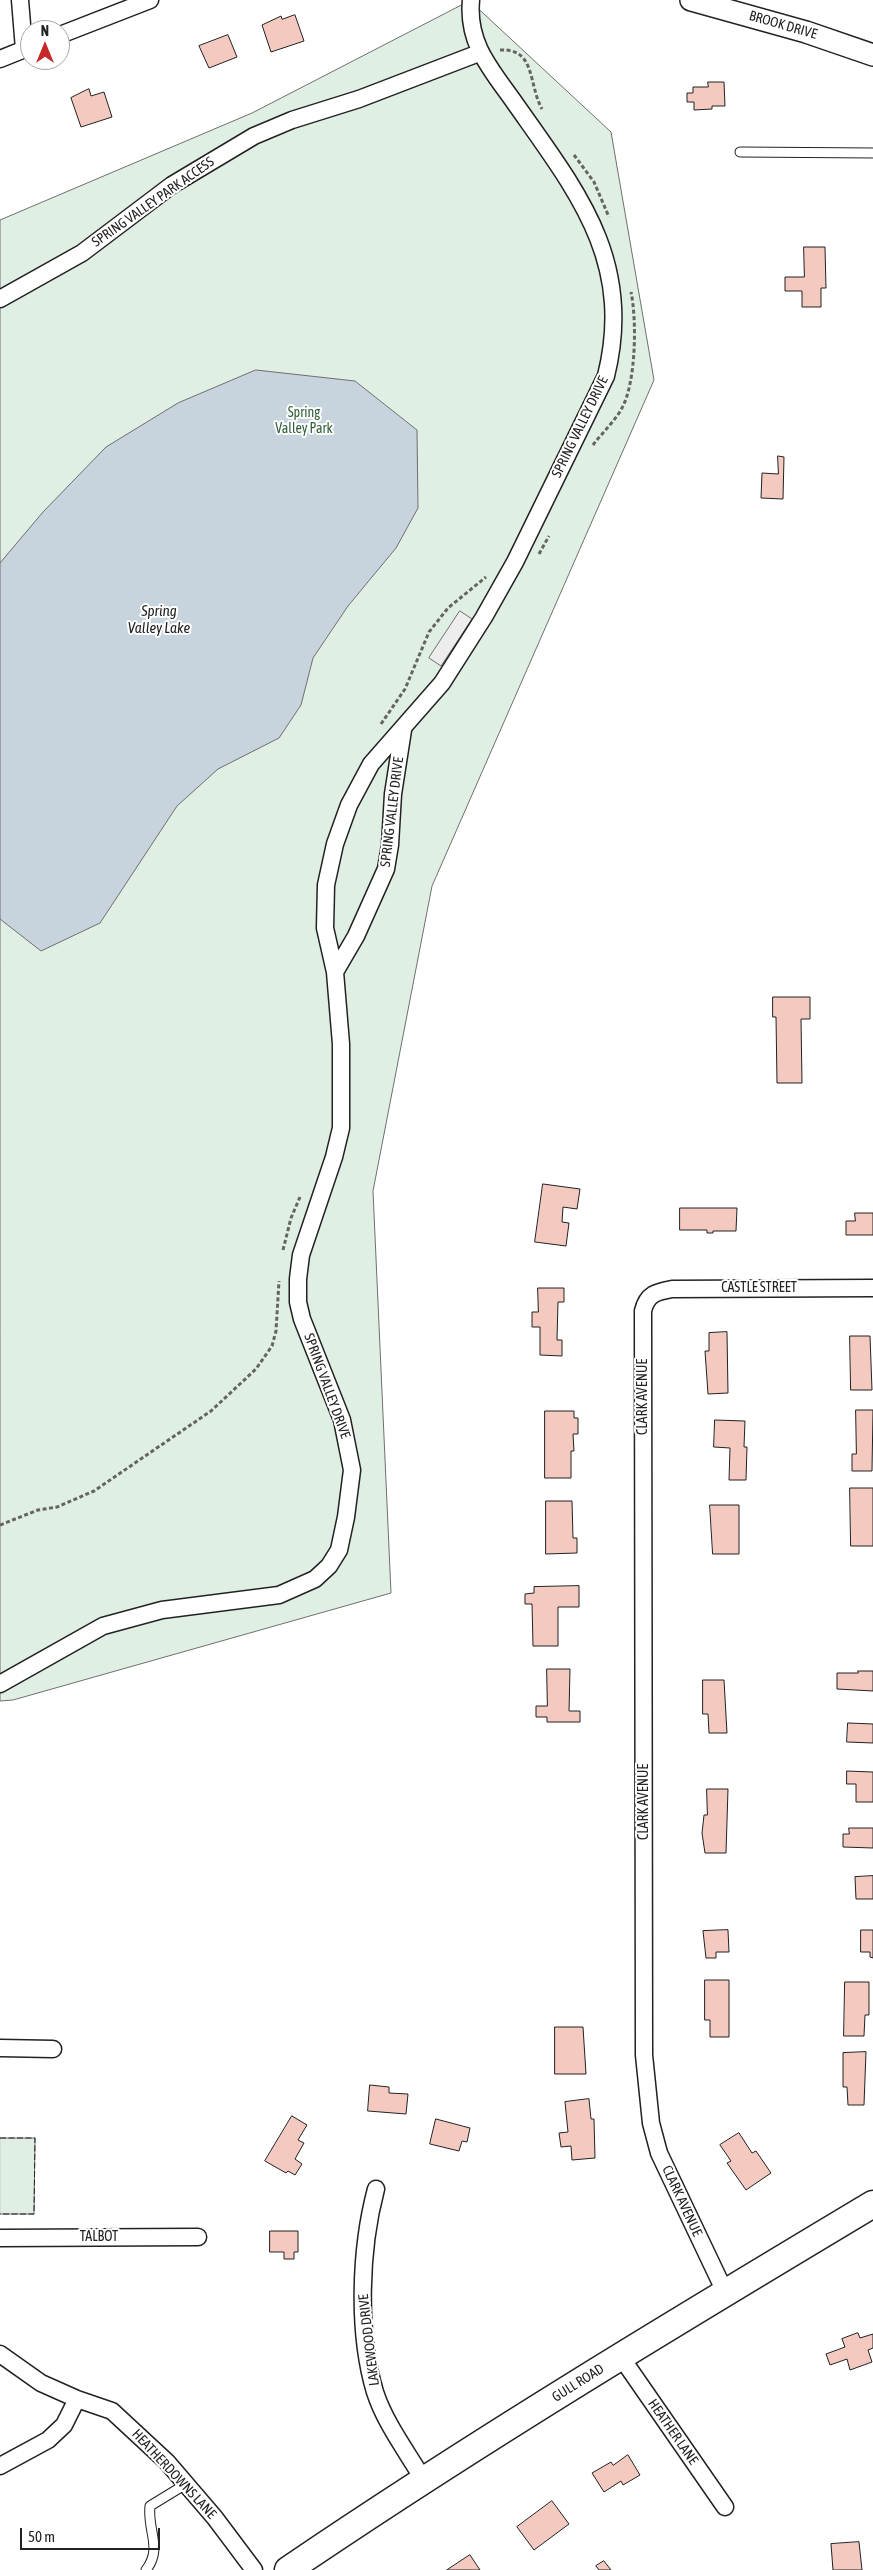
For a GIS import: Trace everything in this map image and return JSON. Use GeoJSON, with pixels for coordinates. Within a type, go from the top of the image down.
{"type":"FeatureCollection","features":[{"type":"Feature","properties":{"kind":"main road","name":"GULL ROAD"},"geometry":{"type":"LineString","coordinates":[[288,2570],[423,2479],[725,2292],[873,2204]]}},
{"type":"Feature","properties":{"kind":"street"},"geometry":{"type":"LineString","coordinates":[[20,0],[23,20]]}},
{"type":"Feature","properties":{"kind":"street"},"geometry":{"type":"LineString","coordinates":[[70,31],[150,0]]}},
{"type":"Feature","properties":{"kind":"street","name":"SPRING VALLEY DRIVE"},"geometry":{"type":"LineString","coordinates":[[0,1684],[82,1636],[121,1620],[162,1610],[280,1595],[315,1579],[329,1566],[339,1550],[352,1470],[347,1438],[302,1319],[298,1302],[301,1255],[334,1157],[341,1128],[341,1044],[335,972],[325,928],[326,885],[335,844],[349,805],[371,764],[403,730],[442,683],[515,562],[606,376],[613,346],[615,316],[611,284],[601,246],[588,215],[556,161],[479,53],[470,17],[471,0]]}},
{"type":"Feature","properties":{"kind":"street","name":"BROOK DRIVE"},"geometry":{"type":"LineString","coordinates":[[691,0],[806,32],[873,55]]}},
{"type":"Feature","properties":{"kind":"street"},"geometry":{"type":"LineString","coordinates":[[0,58],[20,51]]}},
{"type":"Feature","properties":{"kind":"street","name":"SPRING VALLEY PARK ACCESS"},"geometry":{"type":"LineString","coordinates":[[0,299],[82,253],[172,185],[254,136],[292,120],[359,99],[479,53]]}},
{"type":"Feature","properties":{"kind":"street","name":"SPRING VALLEY DRIVE"},"geometry":{"type":"LineString","coordinates":[[335,972],[356,936],[386,869],[403,730]]}},
{"type":"Feature","properties":{"kind":"street","name":"CASTLE STREET"},"geometry":{"type":"LineString","coordinates":[[647,1297],[654,1293],[686,1288],[873,1288]]}},
{"type":"Feature","properties":{"kind":"street","name":"CLARK AVENUE"},"geometry":{"type":"LineString","coordinates":[[647,1297],[643,1310],[644,2054],[652,2123],[659,2153],[725,2292]]}},
{"type":"Feature","properties":{"kind":"street"},"geometry":{"type":"LineString","coordinates":[[0,2048],[53,2049]]}},
{"type":"Feature","properties":{"kind":"street","name":"LAKEWOOD DRIVE"},"geometry":{"type":"LineString","coordinates":[[376,2189],[365,2235],[362,2300],[368,2351],[375,2392],[381,2407],[423,2479]]}},
{"type":"Feature","properties":{"kind":"street","name":"TALBOT"},"geometry":{"type":"LineString","coordinates":[[0,2238],[198,2237]]}},
{"type":"Feature","properties":{"kind":"street","name":"HEATHERDOWNS LANE"},"geometry":{"type":"LineString","coordinates":[[0,2354],[41,2383],[77,2399],[112,2411],[140,2435],[186,2484],[215,2518],[254,2570]]}},
{"type":"Feature","properties":{"kind":"street","name":"HEATHER LANE"},"geometry":{"type":"LineString","coordinates":[[621,2357],[725,2507]]}},
{"type":"Feature","properties":{"kind":"street"},"geometry":{"type":"LineString","coordinates":[[0,2466],[48,2440],[64,2425],[77,2399]]}},
{"type":"Feature","properties":{"kind":"lane"},"geometry":{"type":"LineString","coordinates":[[740,152],[873,153]]}},
{"type":"Feature","properties":{"kind":"lane"},"geometry":{"type":"LineString","coordinates":[[146,2570],[153,2561],[154,2543],[148,2518],[150,2506],[186,2484]]}},
{"type":"Feature","properties":{"kind":"green space","name":"Spring Valley Park"},"geometry":{"type":"Polygon","coordinates":[[[470,1],[611,132],[654,380],[432,886],[373,1191],[391,1593],[13,1700],[0,1701],[0,220],[252,113],[470,1]]]}},
{"type":"Feature","properties":{"kind":"green space"},"geometry":{"type":"Polygon","coordinates":[[[0,2138],[35,2138],[34,2214],[0,2214],[0,2138]]]}},
{"type":"Feature","properties":{"kind":"shaded area"},"geometry":{"type":"Polygon","coordinates":[[[460,611],[472,619],[441,666],[429,658],[460,611]]]}},
{"type":"Feature","properties":{"kind":"water","name":"Spring Valley Lake"},"geometry":{"type":"Polygon","coordinates":[[[256,370],[355,381],[417,430],[418,508],[396,548],[348,606],[313,658],[301,705],[279,738],[218,769],[177,806],[100,923],[41,951],[0,919],[0,563],[43,512],[106,447],[178,403],[256,370]]]}},
{"type":"Feature","properties":{"kind":"building"},"geometry":{"type":"Polygon","coordinates":[[[295,15],[304,41],[271,52],[262,25],[281,16],[282,19],[295,15]]]}},
{"type":"Feature","properties":{"kind":"building"},"geometry":{"type":"Polygon","coordinates":[[[228,35],[237,57],[209,68],[199,46],[228,35]]]}},
{"type":"Feature","properties":{"kind":"building"},"geometry":{"type":"Polygon","coordinates":[[[708,82],[724,82],[725,106],[712,106],[712,109],[694,110],[694,102],[687,102],[687,93],[693,93],[693,87],[708,87],[708,82]]]}},
{"type":"Feature","properties":{"kind":"building"},"geometry":{"type":"Polygon","coordinates":[[[89,89],[91,96],[104,92],[112,117],[81,127],[71,98],[89,89]]]}},
{"type":"Feature","properties":{"kind":"building"},"geometry":{"type":"Polygon","coordinates":[[[804,247],[825,247],[826,288],[821,288],[821,307],[802,307],[802,291],[785,291],[785,277],[804,277],[804,247]]]}},
{"type":"Feature","properties":{"kind":"building"},"geometry":{"type":"Polygon","coordinates":[[[778,456],[784,457],[783,499],[761,498],[762,473],[778,474],[778,456]]]}},
{"type":"Feature","properties":{"kind":"building"},"geometry":{"type":"Polygon","coordinates":[[[773,997],[810,997],[810,1019],[801,1019],[802,1083],[777,1083],[776,1017],[773,1017],[773,997]]]}},
{"type":"Feature","properties":{"kind":"building"},"geometry":{"type":"Polygon","coordinates":[[[543,1184],[580,1189],[577,1209],[563,1207],[562,1222],[569,1223],[566,1246],[535,1242],[543,1184]]]}},
{"type":"Feature","properties":{"kind":"building"},"geometry":{"type":"Polygon","coordinates":[[[680,1208],[737,1208],[736,1231],[713,1231],[713,1233],[707,1233],[707,1230],[680,1230],[680,1208]]]}},
{"type":"Feature","properties":{"kind":"building"},"geometry":{"type":"Polygon","coordinates":[[[855,1213],[873,1213],[873,1235],[846,1235],[846,1221],[855,1221],[855,1213]]]}},
{"type":"Feature","properties":{"kind":"building"},"geometry":{"type":"Polygon","coordinates":[[[538,1288],[564,1288],[564,1302],[558,1302],[557,1340],[562,1340],[562,1356],[540,1355],[540,1327],[532,1327],[532,1312],[538,1312],[538,1288]]]}},
{"type":"Feature","properties":{"kind":"building"},"geometry":{"type":"Polygon","coordinates":[[[727,1332],[728,1393],[708,1394],[705,1351],[709,1351],[709,1333],[727,1332]]]}},
{"type":"Feature","properties":{"kind":"building"},"geometry":{"type":"Polygon","coordinates":[[[850,1336],[870,1336],[872,1390],[851,1390],[850,1336]]]}},
{"type":"Feature","properties":{"kind":"building"},"geometry":{"type":"Polygon","coordinates":[[[856,1410],[873,1410],[872,1471],[852,1471],[852,1454],[856,1454],[856,1410]]]}},
{"type":"Feature","properties":{"kind":"building"},"geometry":{"type":"Polygon","coordinates":[[[545,1411],[574,1411],[574,1418],[578,1418],[578,1434],[573,1434],[574,1451],[571,1451],[571,1478],[545,1478],[545,1411]]]}},
{"type":"Feature","properties":{"kind":"building"},"geometry":{"type":"Polygon","coordinates":[[[715,1420],[745,1421],[744,1447],[747,1447],[746,1480],[729,1480],[730,1448],[714,1447],[715,1420]]]}},
{"type":"Feature","properties":{"kind":"building"},"geometry":{"type":"Polygon","coordinates":[[[850,1488],[873,1488],[873,1546],[851,1546],[850,1488]]]}},
{"type":"Feature","properties":{"kind":"building"},"geometry":{"type":"Polygon","coordinates":[[[546,1501],[572,1501],[573,1538],[577,1538],[577,1553],[546,1554],[546,1501]]]}},
{"type":"Feature","properties":{"kind":"building"},"geometry":{"type":"Polygon","coordinates":[[[710,1505],[739,1505],[739,1554],[713,1554],[710,1505]]]}},
{"type":"Feature","properties":{"kind":"building"},"geometry":{"type":"Polygon","coordinates":[[[579,1586],[579,1607],[558,1607],[558,1646],[533,1646],[532,1604],[525,1604],[525,1594],[534,1593],[534,1587],[579,1586]]]}},
{"type":"Feature","properties":{"kind":"building"},"geometry":{"type":"Polygon","coordinates":[[[547,1669],[570,1669],[569,1711],[580,1711],[580,1722],[547,1722],[547,1717],[536,1717],[536,1706],[547,1706],[547,1669]]]}},
{"type":"Feature","properties":{"kind":"building"},"geometry":{"type":"Polygon","coordinates":[[[858,1671],[873,1671],[873,1691],[837,1689],[837,1673],[858,1673],[858,1671]]]}},
{"type":"Feature","properties":{"kind":"building"},"geometry":{"type":"Polygon","coordinates":[[[703,1680],[724,1680],[727,1733],[709,1733],[708,1714],[703,1714],[703,1680]]]}},
{"type":"Feature","properties":{"kind":"building"},"geometry":{"type":"Polygon","coordinates":[[[848,1723],[873,1724],[873,1743],[847,1742],[848,1723]]]}},
{"type":"Feature","properties":{"kind":"building"},"geometry":{"type":"Polygon","coordinates":[[[847,1771],[873,1772],[873,1802],[856,1802],[856,1784],[847,1784],[847,1771]]]}},
{"type":"Feature","properties":{"kind":"building"},"geometry":{"type":"Polygon","coordinates":[[[707,1789],[728,1789],[726,1853],[705,1853],[702,1833],[704,1815],[707,1815],[707,1789]]]}},
{"type":"Feature","properties":{"kind":"building"},"geometry":{"type":"Polygon","coordinates":[[[849,1828],[873,1828],[873,1848],[843,1847],[843,1834],[849,1834],[849,1828]]]}},
{"type":"Feature","properties":{"kind":"building"},"geometry":{"type":"Polygon","coordinates":[[[873,1876],[873,1899],[856,1899],[855,1877],[873,1876]]]}},
{"type":"Feature","properties":{"kind":"building"},"geometry":{"type":"Polygon","coordinates":[[[728,1930],[729,1952],[716,1952],[716,1958],[706,1958],[703,1931],[728,1930]]]}},
{"type":"Feature","properties":{"kind":"building"},"geometry":{"type":"Polygon","coordinates":[[[861,1930],[873,1930],[873,1958],[870,1957],[870,1952],[861,1952],[861,1930]]]}},
{"type":"Feature","properties":{"kind":"building"},"geometry":{"type":"Polygon","coordinates":[[[705,1980],[729,1980],[729,2037],[710,2037],[710,2020],[705,2020],[705,1980]]]}},
{"type":"Feature","properties":{"kind":"building"},"geometry":{"type":"Polygon","coordinates":[[[845,1982],[869,1982],[869,2015],[865,2015],[864,2036],[844,2036],[845,1982]]]}},
{"type":"Feature","properties":{"kind":"building"},"geometry":{"type":"Polygon","coordinates":[[[555,2027],[583,2027],[586,2074],[555,2074],[555,2027]]]}},
{"type":"Feature","properties":{"kind":"building"},"geometry":{"type":"Polygon","coordinates":[[[866,2052],[864,2105],[848,2105],[847,2087],[843,2087],[843,2053],[866,2052]]]}},
{"type":"Feature","properties":{"kind":"building"},"geometry":{"type":"Polygon","coordinates":[[[370,2085],[389,2087],[389,2093],[408,2094],[406,2114],[368,2111],[370,2085]]]}},
{"type":"Feature","properties":{"kind":"building"},"geometry":{"type":"Polygon","coordinates":[[[589,2099],[591,2119],[594,2119],[595,2158],[572,2160],[571,2146],[561,2147],[559,2133],[568,2132],[565,2102],[589,2099]]]}},
{"type":"Feature","properties":{"kind":"building"},"geometry":{"type":"Polygon","coordinates":[[[292,2116],[307,2125],[298,2140],[304,2143],[295,2159],[302,2164],[295,2175],[288,2171],[286,2173],[265,2161],[292,2116]]]}},
{"type":"Feature","properties":{"kind":"building"},"geometry":{"type":"Polygon","coordinates":[[[436,2119],[470,2128],[467,2142],[462,2141],[459,2151],[430,2144],[436,2119]]]}},
{"type":"Feature","properties":{"kind":"building"},"geometry":{"type":"Polygon","coordinates":[[[739,2133],[752,2153],[756,2151],[771,2173],[746,2190],[727,2163],[731,2161],[720,2145],[739,2133]]]}},
{"type":"Feature","properties":{"kind":"building"},"geometry":{"type":"Polygon","coordinates":[[[270,2231],[298,2231],[298,2252],[294,2252],[294,2259],[284,2259],[284,2252],[270,2252],[270,2231]]]}},
{"type":"Feature","properties":{"kind":"building"},"geometry":{"type":"Polygon","coordinates":[[[858,2333],[860,2338],[873,2334],[873,2348],[868,2350],[872,2362],[850,2370],[847,2359],[830,2365],[826,2354],[845,2347],[842,2339],[858,2333]]]}},
{"type":"Feature","properties":{"kind":"building"},"geometry":{"type":"Polygon","coordinates":[[[628,2455],[640,2475],[623,2485],[621,2481],[604,2492],[592,2473],[611,2462],[613,2465],[628,2455]]]}},
{"type":"Feature","properties":{"kind":"building"},"geometry":{"type":"Polygon","coordinates":[[[552,2501],[569,2524],[534,2550],[517,2527],[552,2501]]]}},
{"type":"Feature","properties":{"kind":"building"},"geometry":{"type":"Polygon","coordinates":[[[859,2542],[862,2570],[833,2570],[831,2544],[859,2542]]]}},
{"type":"Feature","properties":{"kind":"building"},"geometry":{"type":"Polygon","coordinates":[[[470,2555],[480,2570],[447,2570],[470,2555]]]}},
{"type":"Feature","properties":{"kind":"building"},"geometry":{"type":"Polygon","coordinates":[[[604,2561],[611,2570],[599,2570],[596,2566],[604,2561]]]}},
{"type":"Feature","properties":{"kind":"fence"},"geometry":{"type":"LineString","coordinates":[[0,2138],[35,2138],[34,2214],[0,2214]]}}]}
